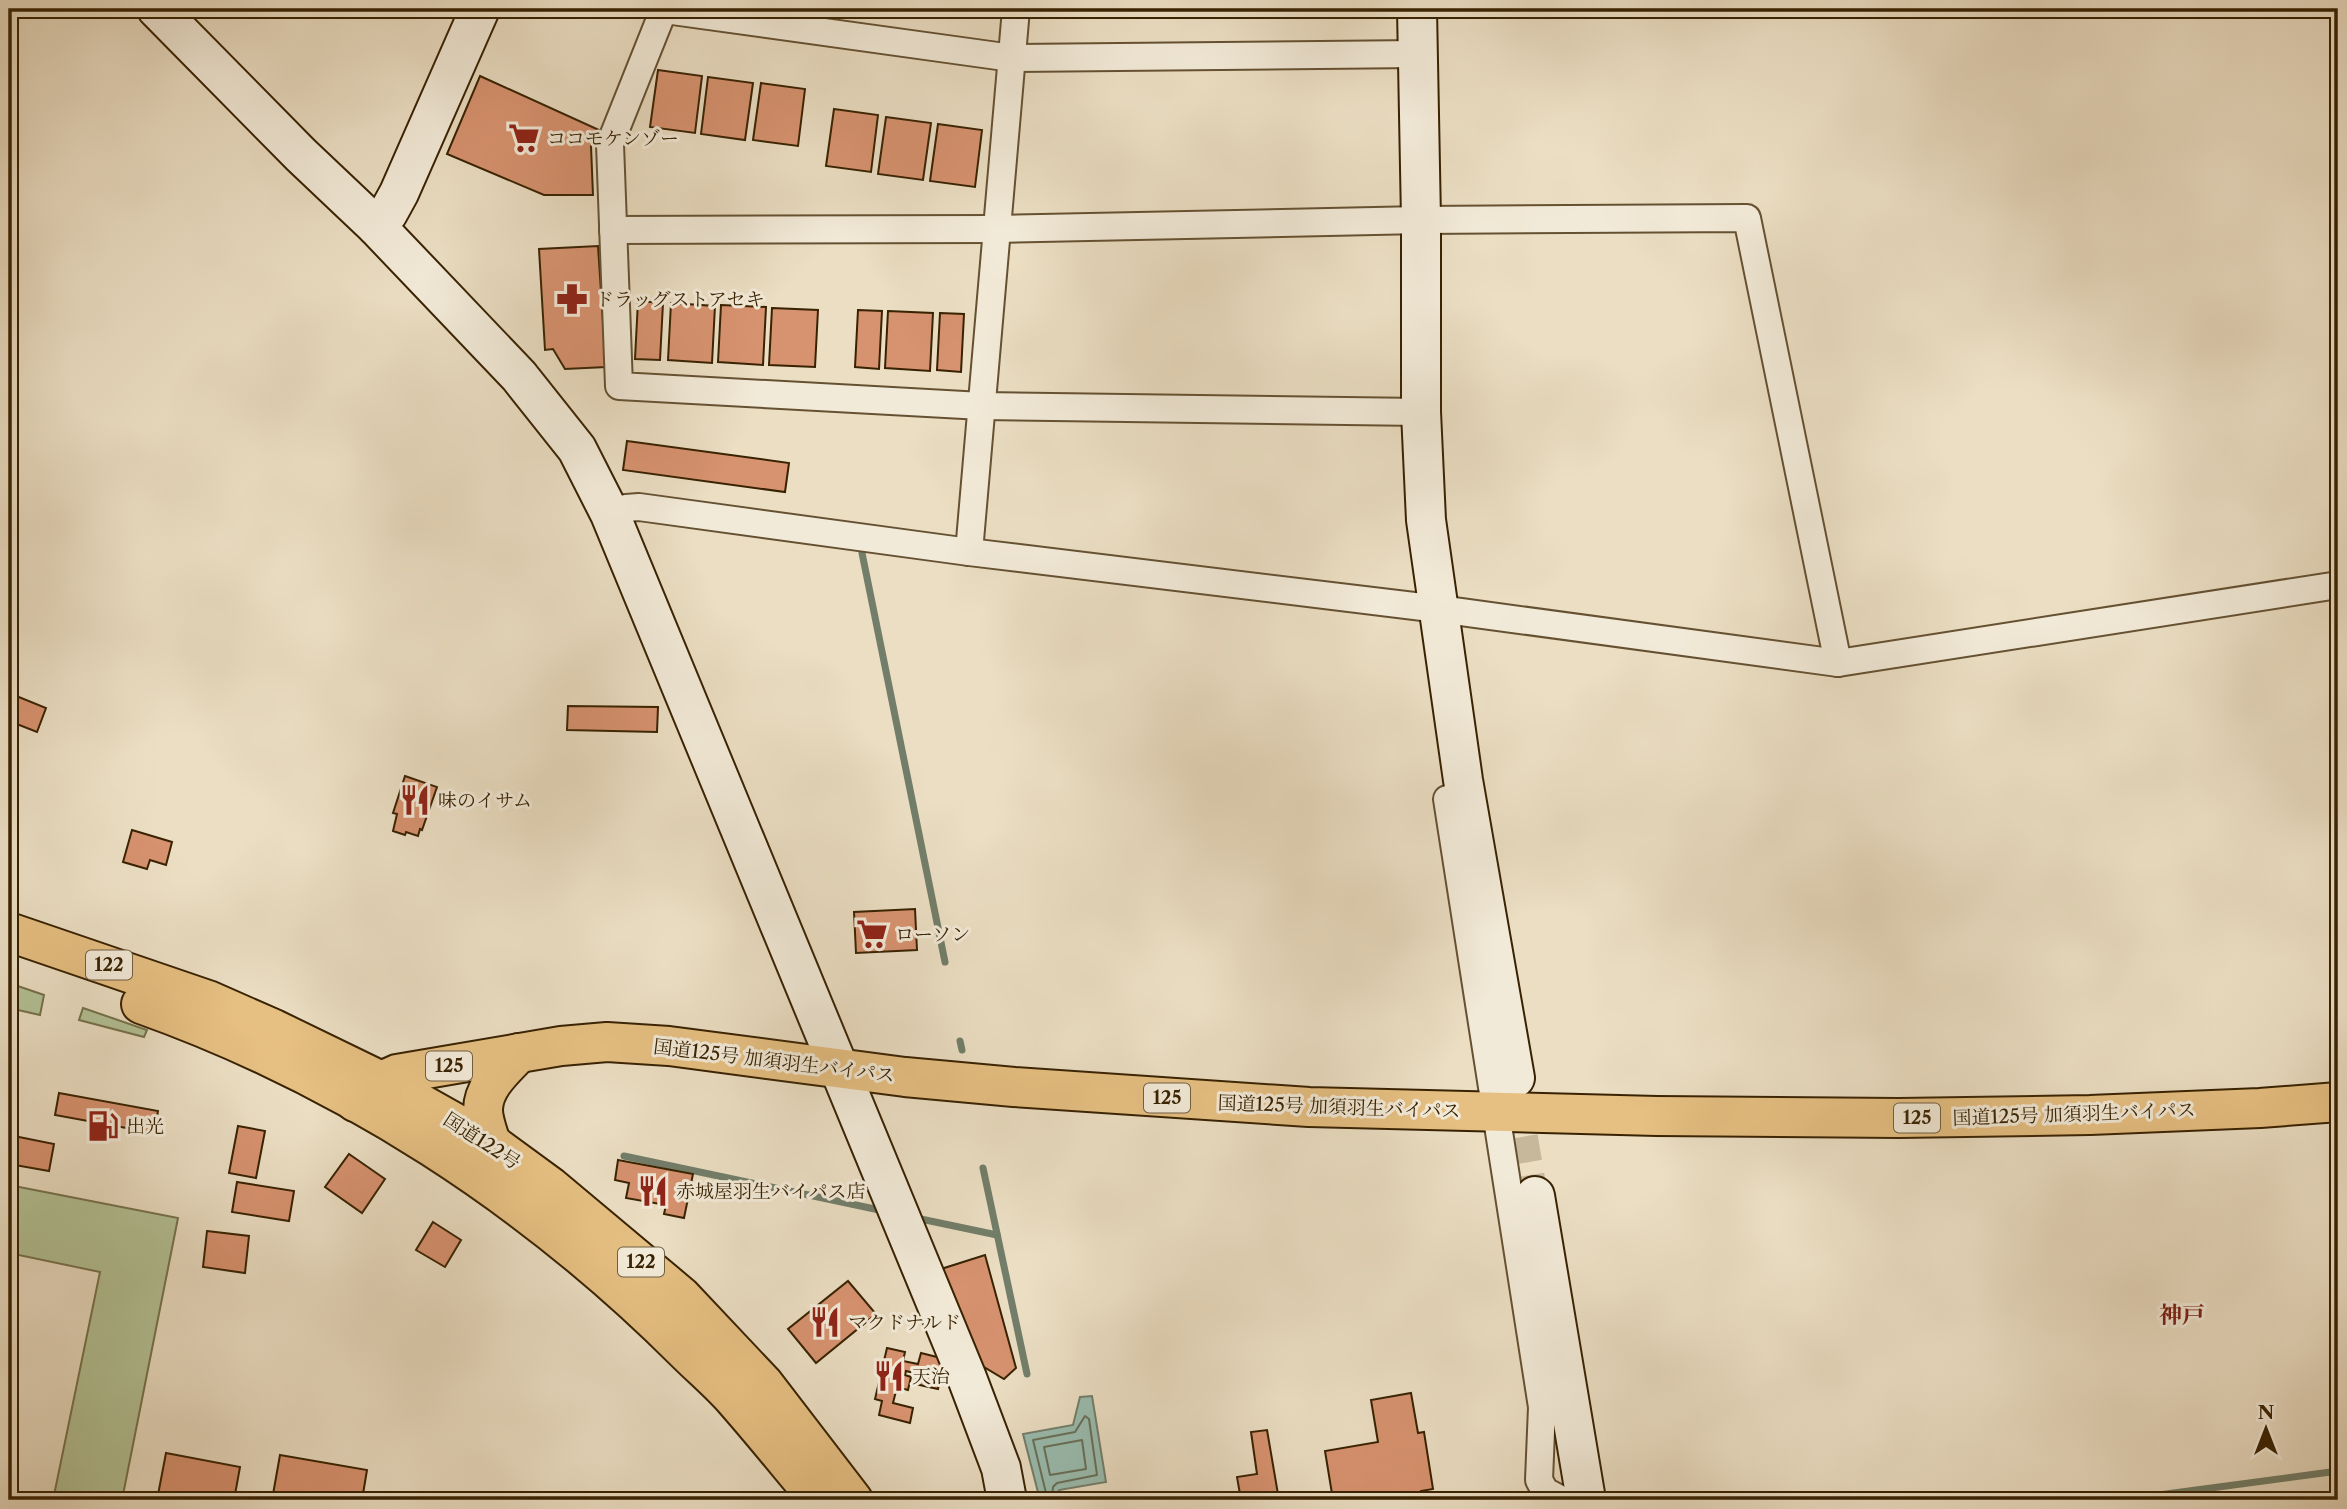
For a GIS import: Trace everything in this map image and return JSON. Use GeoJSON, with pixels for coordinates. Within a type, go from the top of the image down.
{"type":"FeatureCollection","features":[{"type":"Feature","properties":{"kind":"highway","name":"国道122号"},"geometry":{"type":"LineString","coordinates":[[9,932],[208,1000],[274,1029],[367,1091],[422,1142],[538,1221],[658,1323],[733,1398],[819,1500]]}},
{"type":"Feature","properties":{"kind":"highway","name":"国道122号"},"geometry":{"type":"LineString","coordinates":[[9,959],[226,1036],[491,1143],[551,1187],[681,1296],[764,1384],[853,1500]]}},
{"type":"Feature","properties":{"kind":"highway","name":"国道125号 加須羽生バイパス"},"geometry":{"type":"LineString","coordinates":[[367,1091],[397,1074],[561,1046],[607,1042],[669,1046],[905,1077],[1240,1104],[1496,1112],[1899,1118],[2090,1115],[2338,1102]]}},
{"type":"Feature","properties":{"kind":"highway"},"geometry":{"type":"LineString","coordinates":[[491,1143],[483,1110],[486,1095],[493,1081],[519,1053]]}},
{"type":"Feature","properties":{"kind":"street"},"geometry":{"type":"LineString","coordinates":[[157,9],[301,155],[376,226],[519,376],[577,449],[610,514],[967,1378],[1001,1468],[1007,1500]]}},
{"type":"Feature","properties":{"kind":"street"},"geometry":{"type":"LineString","coordinates":[[376,226],[388,213],[399,193],[480,9]]}},
{"type":"Feature","properties":{"kind":"street"},"geometry":{"type":"LineString","coordinates":[[969,552],[1016,9]]}},
{"type":"Feature","properties":{"kind":"street"},"geometry":{"type":"LineString","coordinates":[[1417,9],[1420,412],[1426,520],[1456,736],[1515,1077]]}},
{"type":"Feature","properties":{"kind":"street"},"geometry":{"type":"LineString","coordinates":[[1418,54],[1012,58],[662,10],[610,144],[619,386],[982,406],[1420,412]]}},
{"type":"Feature","properties":{"kind":"street"},"geometry":{"type":"LineString","coordinates":[[613,230],[997,229],[1420,220],[1747,218],[1838,663]]}},
{"type":"Feature","properties":{"kind":"street"},"geometry":{"type":"LineString","coordinates":[[610,514],[639,507],[1838,663],[2338,585]]}},
{"type":"Feature","properties":{"kind":"street"},"geometry":{"type":"LineString","coordinates":[[1456,736],[1444,750],[1442,764],[1542,1407],[1539,1480],[1545,1491],[1562,1500]]}},
{"type":"Feature","properties":{"kind":"street"},"geometry":{"type":"LineString","coordinates":[[1535,1196],[1586,1500]]}},
{"type":"Feature","properties":{"kind":"shaded area"},"geometry":{"type":"Polygon","coordinates":[[[9,983],[44,995],[40,1015],[9,1008],[9,983]]]}},
{"type":"Feature","properties":{"kind":"shaded area"},"geometry":{"type":"Polygon","coordinates":[[[83,1008],[147,1030],[144,1037],[79,1020],[83,1008]]]}},
{"type":"Feature","properties":{"kind":"shaded area"},"geometry":{"type":"Polygon","coordinates":[[[9,1185],[178,1218],[122,1500],[53,1500],[100,1272],[9,1253],[9,1185]]]}},
{"type":"Feature","properties":{"kind":"water"},"geometry":{"type":"Polygon","coordinates":[[[1092,1396],[1106,1482],[1059,1490],[1060,1500],[1040,1500],[1023,1434],[1073,1425],[1080,1397],[1092,1396]]]}},
{"type":"Feature","properties":{"kind":"building"},"geometry":{"type":"Polygon","coordinates":[[[658,70],[702,76],[695,133],[650,127],[658,70]]]}},
{"type":"Feature","properties":{"kind":"building","name":"ココモケンゾー"},"geometry":{"type":"Polygon","coordinates":[[[480,76],[599,130],[591,146],[593,195],[544,195],[447,154],[480,76]]]}},
{"type":"Feature","properties":{"kind":"building"},"geometry":{"type":"Polygon","coordinates":[[[708,77],[753,83],[745,140],[701,134],[708,77]]]}},
{"type":"Feature","properties":{"kind":"building"},"geometry":{"type":"Polygon","coordinates":[[[761,83],[805,89],[798,146],[753,140],[761,83]]]}},
{"type":"Feature","properties":{"kind":"building"},"geometry":{"type":"Polygon","coordinates":[[[834,109],[878,115],[871,172],[826,166],[834,109]]]}},
{"type":"Feature","properties":{"kind":"building"},"geometry":{"type":"Polygon","coordinates":[[[886,117],[931,123],[923,180],[878,174],[886,117]]]}},
{"type":"Feature","properties":{"kind":"building"},"geometry":{"type":"Polygon","coordinates":[[[938,124],[982,130],[975,187],[930,181],[938,124]]]}},
{"type":"Feature","properties":{"kind":"building","name":"ドラッグストアセキ"},"geometry":{"type":"Polygon","coordinates":[[[598,246],[606,367],[565,369],[553,349],[545,350],[539,249],[598,246]]]}},
{"type":"Feature","properties":{"kind":"building"},"geometry":{"type":"Polygon","coordinates":[[[638,301],[663,303],[660,360],[635,359],[638,301]]]}},
{"type":"Feature","properties":{"kind":"building"},"geometry":{"type":"Polygon","coordinates":[[[671,303],[715,306],[712,363],[668,360],[671,303]]]}},
{"type":"Feature","properties":{"kind":"building"},"geometry":{"type":"Polygon","coordinates":[[[721,305],[766,307],[763,365],[718,362],[721,305]]]}},
{"type":"Feature","properties":{"kind":"building"},"geometry":{"type":"Polygon","coordinates":[[[772,308],[818,310],[815,367],[769,365],[772,308]]]}},
{"type":"Feature","properties":{"kind":"building"},"geometry":{"type":"Polygon","coordinates":[[[858,310],[882,311],[879,369],[855,367],[858,310]]]}},
{"type":"Feature","properties":{"kind":"building"},"geometry":{"type":"Polygon","coordinates":[[[888,311],[933,313],[930,371],[885,368],[888,311]]]}},
{"type":"Feature","properties":{"kind":"building"},"geometry":{"type":"Polygon","coordinates":[[[940,313],[964,314],[961,372],[937,370],[940,313]]]}},
{"type":"Feature","properties":{"kind":"building"},"geometry":{"type":"Polygon","coordinates":[[[627,441],[789,463],[785,492],[623,470],[627,441]]]}},
{"type":"Feature","properties":{"kind":"building"},"geometry":{"type":"Polygon","coordinates":[[[9,693],[46,708],[37,732],[9,721],[9,693]]]}},
{"type":"Feature","properties":{"kind":"building"},"geometry":{"type":"Polygon","coordinates":[[[568,706],[658,707],[657,732],[567,730],[568,706]]]}},
{"type":"Feature","properties":{"kind":"building","name":"味のイサム"},"geometry":{"type":"Polygon","coordinates":[[[405,776],[437,787],[418,836],[393,831],[397,814],[393,813],[405,776]]]}},
{"type":"Feature","properties":{"kind":"building"},"geometry":{"type":"Polygon","coordinates":[[[132,830],[172,842],[166,865],[150,860],[147,869],[123,862],[132,830]]]}},
{"type":"Feature","properties":{"kind":"building"},"geometry":{"type":"Polygon","coordinates":[[[915,909],[917,950],[856,953],[854,912],[915,909]]]}},
{"type":"Feature","properties":{"kind":"building"},"geometry":{"type":"Polygon","coordinates":[[[59,1093],[158,1111],[154,1133],[55,1115],[59,1093]]]}},
{"type":"Feature","properties":{"kind":"building"},"geometry":{"type":"Polygon","coordinates":[[[238,1126],[265,1131],[256,1178],[229,1173],[238,1126]]]}},
{"type":"Feature","properties":{"kind":"building"},"geometry":{"type":"Polygon","coordinates":[[[9,1135],[54,1144],[49,1171],[9,1164],[9,1135]]]}},
{"type":"Feature","properties":{"kind":"building"},"geometry":{"type":"Polygon","coordinates":[[[349,1154],[385,1179],[362,1213],[325,1187],[349,1154]]]}},
{"type":"Feature","properties":{"kind":"building"},"geometry":{"type":"Polygon","coordinates":[[[618,1160],[693,1174],[684,1218],[664,1214],[666,1205],[626,1198],[629,1183],[615,1180],[618,1160]]]}},
{"type":"Feature","properties":{"kind":"building"},"geometry":{"type":"Polygon","coordinates":[[[237,1182],[294,1191],[289,1221],[232,1212],[237,1182]]]}},
{"type":"Feature","properties":{"kind":"building"},"geometry":{"type":"Polygon","coordinates":[[[433,1222],[461,1240],[445,1267],[416,1250],[433,1222]]]}},
{"type":"Feature","properties":{"kind":"building"},"geometry":{"type":"Polygon","coordinates":[[[207,1231],[249,1236],[245,1273],[203,1267],[207,1231]]]}},
{"type":"Feature","properties":{"kind":"building"},"geometry":{"type":"Polygon","coordinates":[[[985,1255],[1016,1368],[1004,1379],[974,1361],[938,1270],[985,1255]]]}},
{"type":"Feature","properties":{"kind":"building"},"geometry":{"type":"Polygon","coordinates":[[[848,1281],[876,1314],[816,1363],[788,1329],[848,1281]]]}},
{"type":"Feature","properties":{"kind":"building"},"geometry":{"type":"Polygon","coordinates":[[[887,1348],[905,1352],[903,1361],[918,1364],[921,1353],[945,1359],[938,1389],[915,1384],[918,1374],[906,1371],[905,1375],[911,1377],[908,1390],[897,1387],[893,1403],[913,1408],[910,1423],[879,1415],[882,1401],[875,1399],[887,1348]]]}},
{"type":"Feature","properties":{"kind":"building"},"geometry":{"type":"Polygon","coordinates":[[[1411,1393],[1418,1433],[1424,1432],[1433,1489],[1421,1491],[1423,1500],[1333,1500],[1325,1451],[1378,1442],[1371,1400],[1411,1393]]]}},
{"type":"Feature","properties":{"kind":"building"},"geometry":{"type":"Polygon","coordinates":[[[1267,1430],[1279,1500],[1241,1500],[1237,1477],[1257,1474],[1251,1432],[1267,1430]]]}},
{"type":"Feature","properties":{"kind":"building"},"geometry":{"type":"Polygon","coordinates":[[[166,1453],[240,1467],[234,1500],[157,1500],[166,1453]]]}},
{"type":"Feature","properties":{"kind":"building"},"geometry":{"type":"Polygon","coordinates":[[[280,1455],[367,1470],[362,1500],[272,1500],[280,1455]]]}},
{"type":"Feature","properties":{"kind":"waterway"},"geometry":{"type":"LineString","coordinates":[[862,553],[945,962]]}},
{"type":"Feature","properties":{"kind":"waterway"},"geometry":{"type":"LineString","coordinates":[[960,1041],[962,1050]]}},
{"type":"Feature","properties":{"kind":"waterway"},"geometry":{"type":"LineString","coordinates":[[624,1156],[884,1211]]}},
{"type":"Feature","properties":{"kind":"waterway"},"geometry":{"type":"LineString","coordinates":[[983,1168],[1027,1374]]}},
{"type":"Feature","properties":{"kind":"waterway"},"geometry":{"type":"LineString","coordinates":[[916,1218],[997,1235]]}},
{"type":"Feature","properties":{"kind":"waterway"},"geometry":{"type":"LineString","coordinates":[[2121,1500],[2338,1471]]}},
{"type":"Feature","properties":{"kind":"tunnel"},"geometry":{"type":"LineString","coordinates":[[1518,1098],[1535,1196]]}},
{"type":"Feature","properties":{"kind":"place","name":"ココモケンゾー"},"geometry":{"type":"Point","coordinates":[524,138]}},
{"type":"Feature","properties":{"kind":"place","name":"ドラッグストアセキ"},"geometry":{"type":"Point","coordinates":[572,299]}},
{"type":"Feature","properties":{"kind":"place","name":"味のイサム"},"geometry":{"type":"Point","coordinates":[415,800]}},
{"type":"Feature","properties":{"kind":"place","name":"ローソン"},"geometry":{"type":"Point","coordinates":[872,934]}},
{"type":"Feature","properties":{"kind":"place","name":"出光"},"geometry":{"type":"Point","coordinates":[103,1126]}},
{"type":"Feature","properties":{"kind":"place","name":"赤城屋羽生バイパス店"},"geometry":{"type":"Point","coordinates":[653,1191]}},
{"type":"Feature","properties":{"kind":"place","name":"マクドナルド"},"geometry":{"type":"Point","coordinates":[825,1322]}},
{"type":"Feature","properties":{"kind":"place","name":"天治"},"geometry":{"type":"Point","coordinates":[889,1376]}},
{"type":"Feature","properties":{"kind":"district","name":"神戸"},"geometry":{"type":"Point","coordinates":[2182,1315]}}]}
